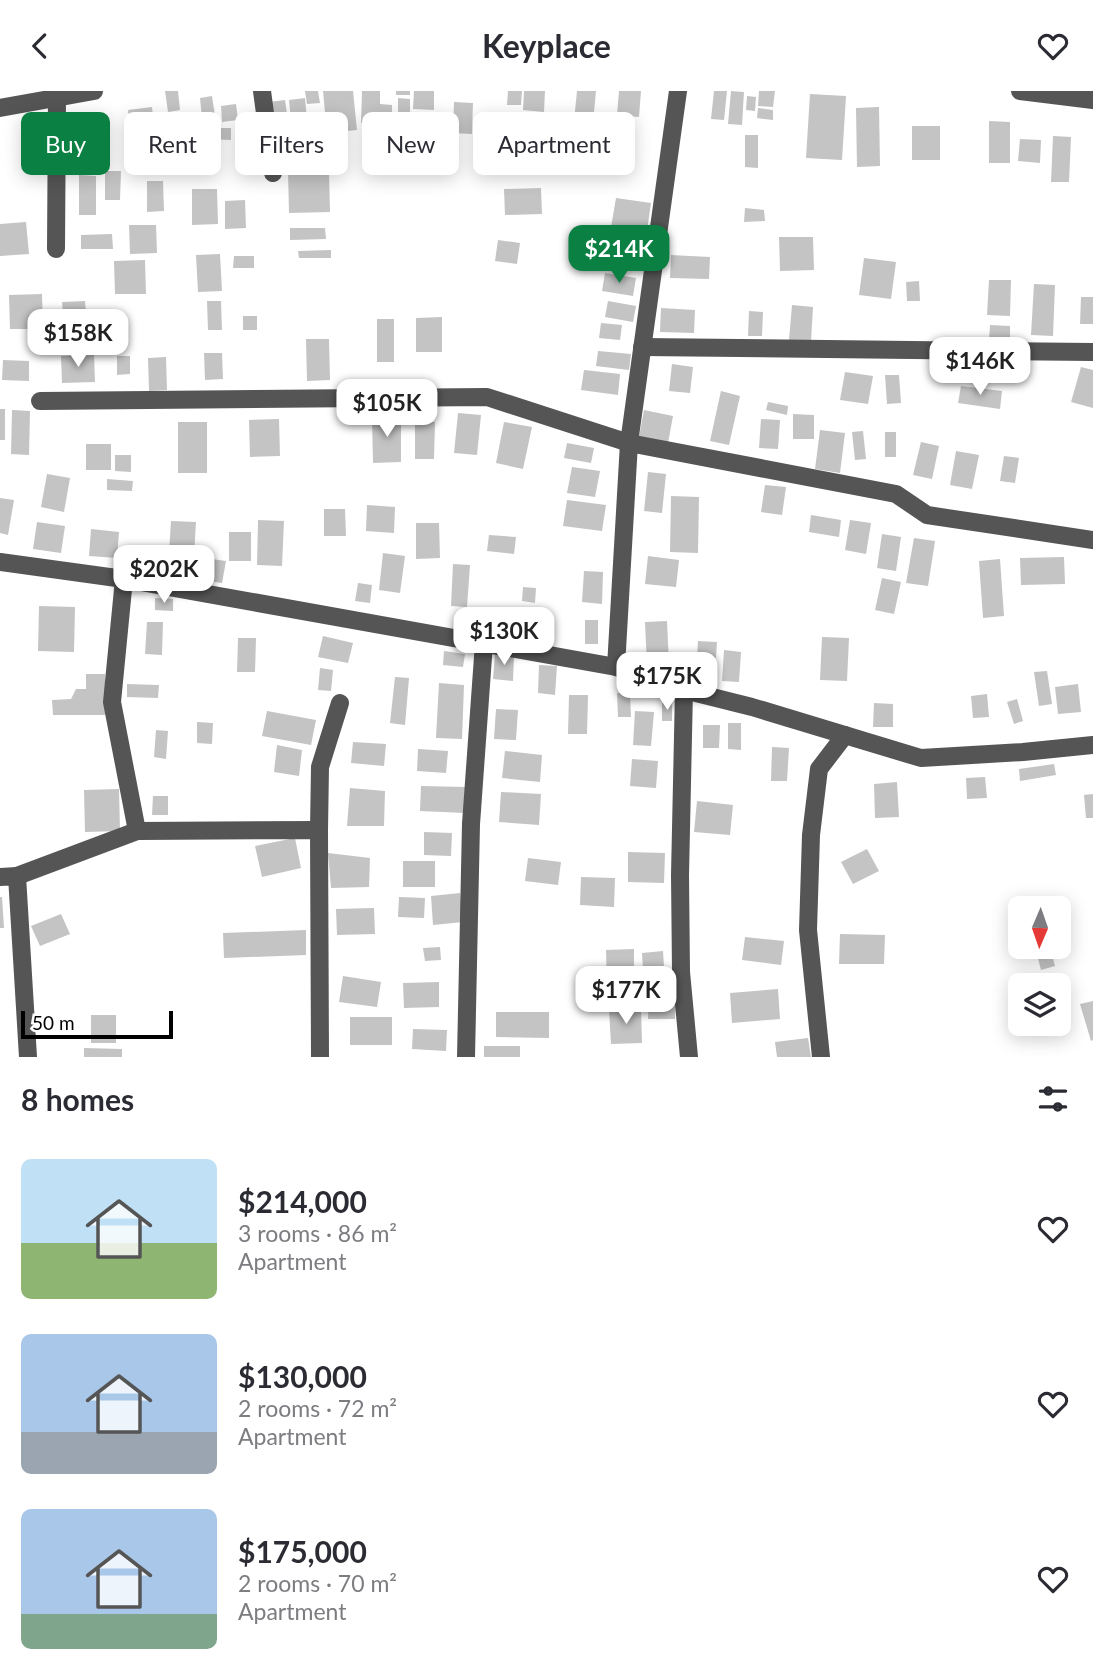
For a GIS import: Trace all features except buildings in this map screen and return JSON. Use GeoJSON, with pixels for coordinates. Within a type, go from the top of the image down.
{"type":"FeatureCollection","features":[{"type":"Feature","properties":{"kind":"street"},"geometry":{"type":"LineString","coordinates":[[0,109],[94,91]]}},
{"type":"Feature","properties":{"kind":"street"},"geometry":{"type":"LineString","coordinates":[[262,91],[265,112]]}},
{"type":"Feature","properties":{"kind":"street"},"geometry":{"type":"LineString","coordinates":[[616,667],[629,443],[678,91]]}},
{"type":"Feature","properties":{"kind":"street"},"geometry":{"type":"LineString","coordinates":[[1020,91],[1093,100]]}},
{"type":"Feature","properties":{"kind":"street"},"geometry":{"type":"LineString","coordinates":[[56,249],[57,98]]}},
{"type":"Feature","properties":{"kind":"street"},"geometry":{"type":"LineString","coordinates":[[642,347],[1093,352]]}},
{"type":"Feature","properties":{"kind":"street"},"geometry":{"type":"LineString","coordinates":[[40,401],[487,397],[629,443],[896,494],[927,515],[1093,540]]}},
{"type":"Feature","properties":{"kind":"street"},"geometry":{"type":"LineString","coordinates":[[0,562],[124,579],[616,667],[684,690],[921,758],[1093,745]]}},
{"type":"Feature","properties":{"kind":"street"},"geometry":{"type":"LineString","coordinates":[[124,579],[112,702],[137,831]]}},
{"type":"Feature","properties":{"kind":"street"},"geometry":{"type":"LineString","coordinates":[[466,1057],[471,824],[484,643]]}},
{"type":"Feature","properties":{"kind":"street"},"geometry":{"type":"LineString","coordinates":[[684,690],[681,972],[689,1057]]}},
{"type":"Feature","properties":{"kind":"street"},"geometry":{"type":"LineString","coordinates":[[320,1057],[320,767],[340,703]]}},
{"type":"Feature","properties":{"kind":"street"},"geometry":{"type":"LineString","coordinates":[[821,1057],[808,930],[811,835],[819,769],[845,735]]}},
{"type":"Feature","properties":{"kind":"street"},"geometry":{"type":"LineString","coordinates":[[28,1057],[8,876],[137,831],[319,830]]}}]}
